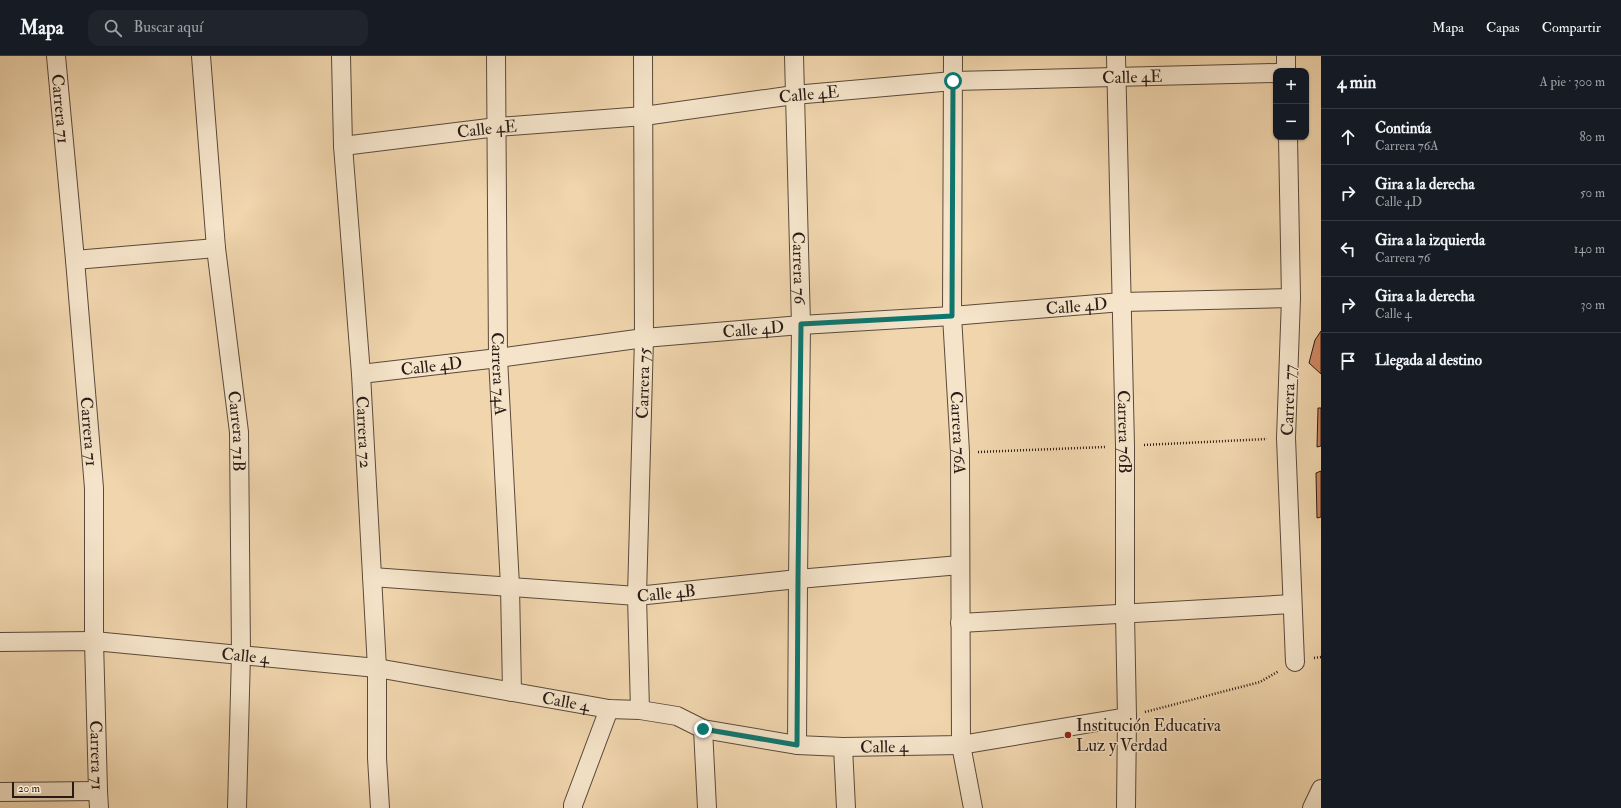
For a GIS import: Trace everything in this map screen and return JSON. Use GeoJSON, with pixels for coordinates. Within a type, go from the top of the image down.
{"type":"FeatureCollection","features":[{"type":"Feature","properties":{"kind":"street","name":"Carrera 71"},"geometry":{"type":"LineString","coordinates":[[56,56],[94,488],[94,641],[99,800]]}},
{"type":"Feature","properties":{"kind":"street","name":"Carrera 71B"},"geometry":{"type":"LineString","coordinates":[[201,56],[216,248],[239,432],[241,654],[237,808]]}},
{"type":"Feature","properties":{"kind":"street","name":"Carrera 72"},"geometry":{"type":"LineString","coordinates":[[341,56],[343,146],[360,374],[377,668],[377,758],[380,808]]}},
{"type":"Feature","properties":{"kind":"street","name":"Carrera 74A"},"geometry":{"type":"LineString","coordinates":[[496,56],[498,358],[510,586],[512,692]]}},
{"type":"Feature","properties":{"kind":"street","name":"Carrera 75"},"geometry":{"type":"LineString","coordinates":[[640,710],[636,596],[644,338],[643,56]]}},
{"type":"Feature","properties":{"kind":"street","name":"Carrera 76"},"geometry":{"type":"LineString","coordinates":[[794,56],[801,324],[797,745]]}},
{"type":"Feature","properties":{"kind":"street","name":"Carrera 76A"},"geometry":{"type":"LineString","coordinates":[[953,56],[952,316],[960,452],[961,745],[973,808]]}},
{"type":"Feature","properties":{"kind":"street","name":"Carrera 76B"},"geometry":{"type":"LineString","coordinates":[[1116,56],[1125,446],[1125,614],[1127,717],[1126,808]]}},
{"type":"Feature","properties":{"kind":"street"},"geometry":{"type":"LineString","coordinates":[[1286,56],[1286,68]]}},
{"type":"Feature","properties":{"kind":"street","name":"Calle 4E"},"geometry":{"type":"LineString","coordinates":[[343,146],[497,127],[644,116],[794,95],[953,81],[1273,73]]}},
{"type":"Feature","properties":{"kind":"street","name":"Carrera 77"},"geometry":{"type":"LineString","coordinates":[[1288,140],[1291,298],[1286,438],[1295,662]]}},
{"type":"Feature","properties":{"kind":"street"},"geometry":{"type":"LineString","coordinates":[[75,260],[216,248]]}},
{"type":"Feature","properties":{"kind":"street","name":"Calle 4D"},"geometry":{"type":"LineString","coordinates":[[360,374],[498,358],[644,338],[801,324],[952,316],[1122,302],[1291,298]]}},
{"type":"Feature","properties":{"kind":"street","name":"Calle 4B"},"geometry":{"type":"LineString","coordinates":[[372,577],[636,596],[798,579],[960,565]]}},
{"type":"Feature","properties":{"kind":"street"},"geometry":{"type":"LineString","coordinates":[[960,623],[1292,604]]}},
{"type":"Feature","properties":{"kind":"street","name":"Calle 4"},"geometry":{"type":"LineString","coordinates":[[0,642],[94,641],[377,668],[609,709],[640,710],[677,716],[703,729],[797,745],[843,747],[961,745],[1127,717]]}},
{"type":"Feature","properties":{"kind":"street"},"geometry":{"type":"LineString","coordinates":[[573,808],[609,709]]}},
{"type":"Feature","properties":{"kind":"street"},"geometry":{"type":"LineString","coordinates":[[703,729],[707,808]]}},
{"type":"Feature","properties":{"kind":"street"},"geometry":{"type":"LineString","coordinates":[[843,747],[846,808]]}},
{"type":"Feature","properties":{"kind":"street"},"geometry":{"type":"LineString","coordinates":[[1312,808],[1321,789]]}},
{"type":"Feature","properties":{"kind":"street"},"geometry":{"type":"LineString","coordinates":[[0,792],[99,800]]}},
{"type":"Feature","properties":{"kind":"path"},"geometry":{"type":"LineString","coordinates":[[960,452],[1286,438]]}},
{"type":"Feature","properties":{"kind":"path"},"geometry":{"type":"LineString","coordinates":[[1127,717],[1260,682],[1295,662],[1321,657]]}},
{"type":"Feature","properties":{"kind":"building"},"geometry":{"type":"Polygon","coordinates":[[[1321,331],[1321,374],[1309,363],[1315,340],[1321,331]]]}},
{"type":"Feature","properties":{"kind":"building"},"geometry":{"type":"Polygon","coordinates":[[[1318,408],[1321,408],[1321,446],[1317,447],[1318,408]]]}},
{"type":"Feature","properties":{"kind":"building"},"geometry":{"type":"Polygon","coordinates":[[[1321,471],[1321,517],[1317,518],[1316,473],[1321,471]]]}},
{"type":"Feature","properties":{"kind":"place","name":"Institución Educativa Luz y Verdad"},"geometry":{"type":"Point","coordinates":[1068,735]}},
{"type":"Feature","properties":{"kind":"route"},"geometry":{"type":"LineString","coordinates":[[703,729],[797,745],[801,324],[952,316],[953,81]]}}]}
